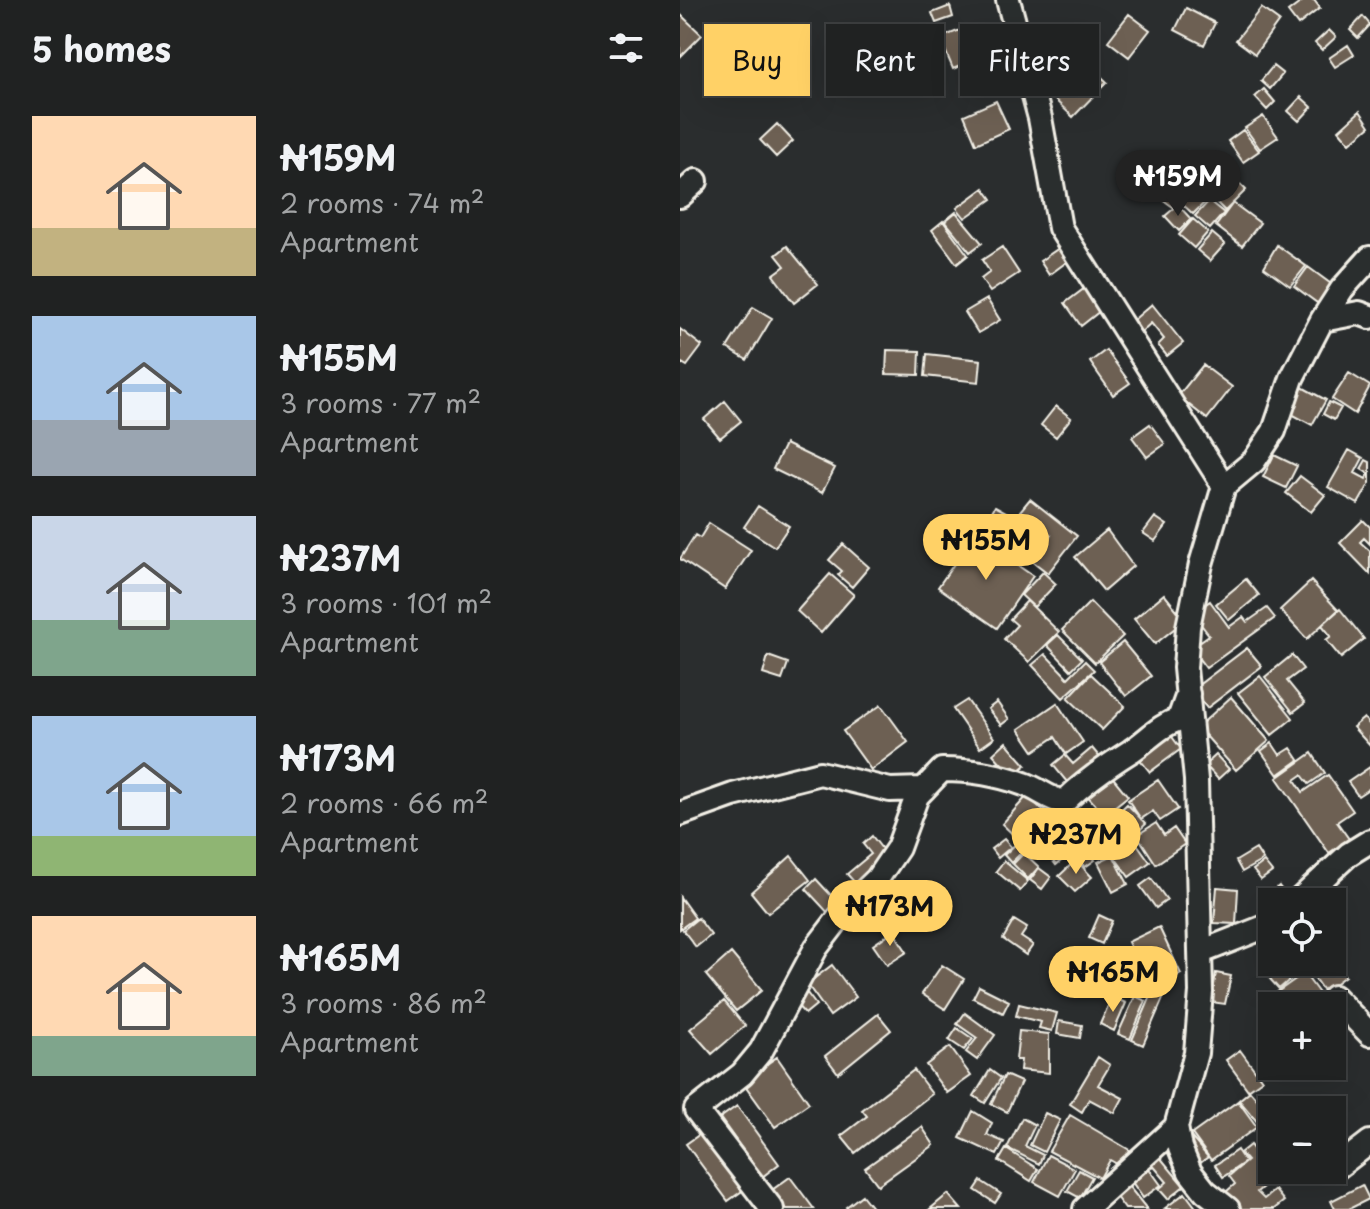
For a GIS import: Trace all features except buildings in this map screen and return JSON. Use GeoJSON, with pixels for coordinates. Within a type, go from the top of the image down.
{"type":"FeatureCollection","features":[{"type":"Feature","properties":{"kind":"street"},"geometry":{"type":"LineString","coordinates":[[1008,0],[1040,118],[1060,228],[1224,486]]}},
{"type":"Feature","properties":{"kind":"street"},"geometry":{"type":"LineString","coordinates":[[1228,1209],[1205,1191],[1190,1172],[1180,1148],[1176,1127],[1196,1053],[1201,952],[1197,795],[1185,668],[1188,627],[1201,564],[1224,486],[1254,461],[1274,431],[1292,378],[1322,320],[1342,289],[1370,258]]}},
{"type":"Feature","properties":{"kind":"street"},"geometry":{"type":"LineString","coordinates":[[1322,320],[1359,313],[1370,317]]}},
{"type":"Feature","properties":{"kind":"street"},"geometry":{"type":"LineString","coordinates":[[772,1209],[696,1110],[742,1074],[761,1051],[816,948],[845,910],[877,879],[898,848],[917,796],[942,770],[974,771],[1028,785],[1050,799],[1064,802],[1113,759],[1132,750],[1163,724],[1179,719],[1188,693]]}},
{"type":"Feature","properties":{"kind":"street"},"geometry":{"type":"LineString","coordinates":[[680,814],[733,795],[820,773],[890,790],[924,789]]}},
{"type":"Feature","properties":{"kind":"street"},"geometry":{"type":"LineString","coordinates":[[1314,888],[1370,841]]}},
{"type":"Feature","properties":{"kind":"street"},"geometry":{"type":"LineString","coordinates":[[1201,952],[1258,930]]}},
{"type":"Feature","properties":{"kind":"street"},"geometry":{"type":"LineString","coordinates":[[1346,1009],[1370,1034]]}},
{"type":"Feature","properties":{"kind":"street"},"geometry":{"type":"LineString","coordinates":[[1085,1209],[1176,1127]]}},
{"type":"Feature","properties":{"kind":"street"},"geometry":{"type":"LineString","coordinates":[[1346,1161],[1370,1142]]}}]}
